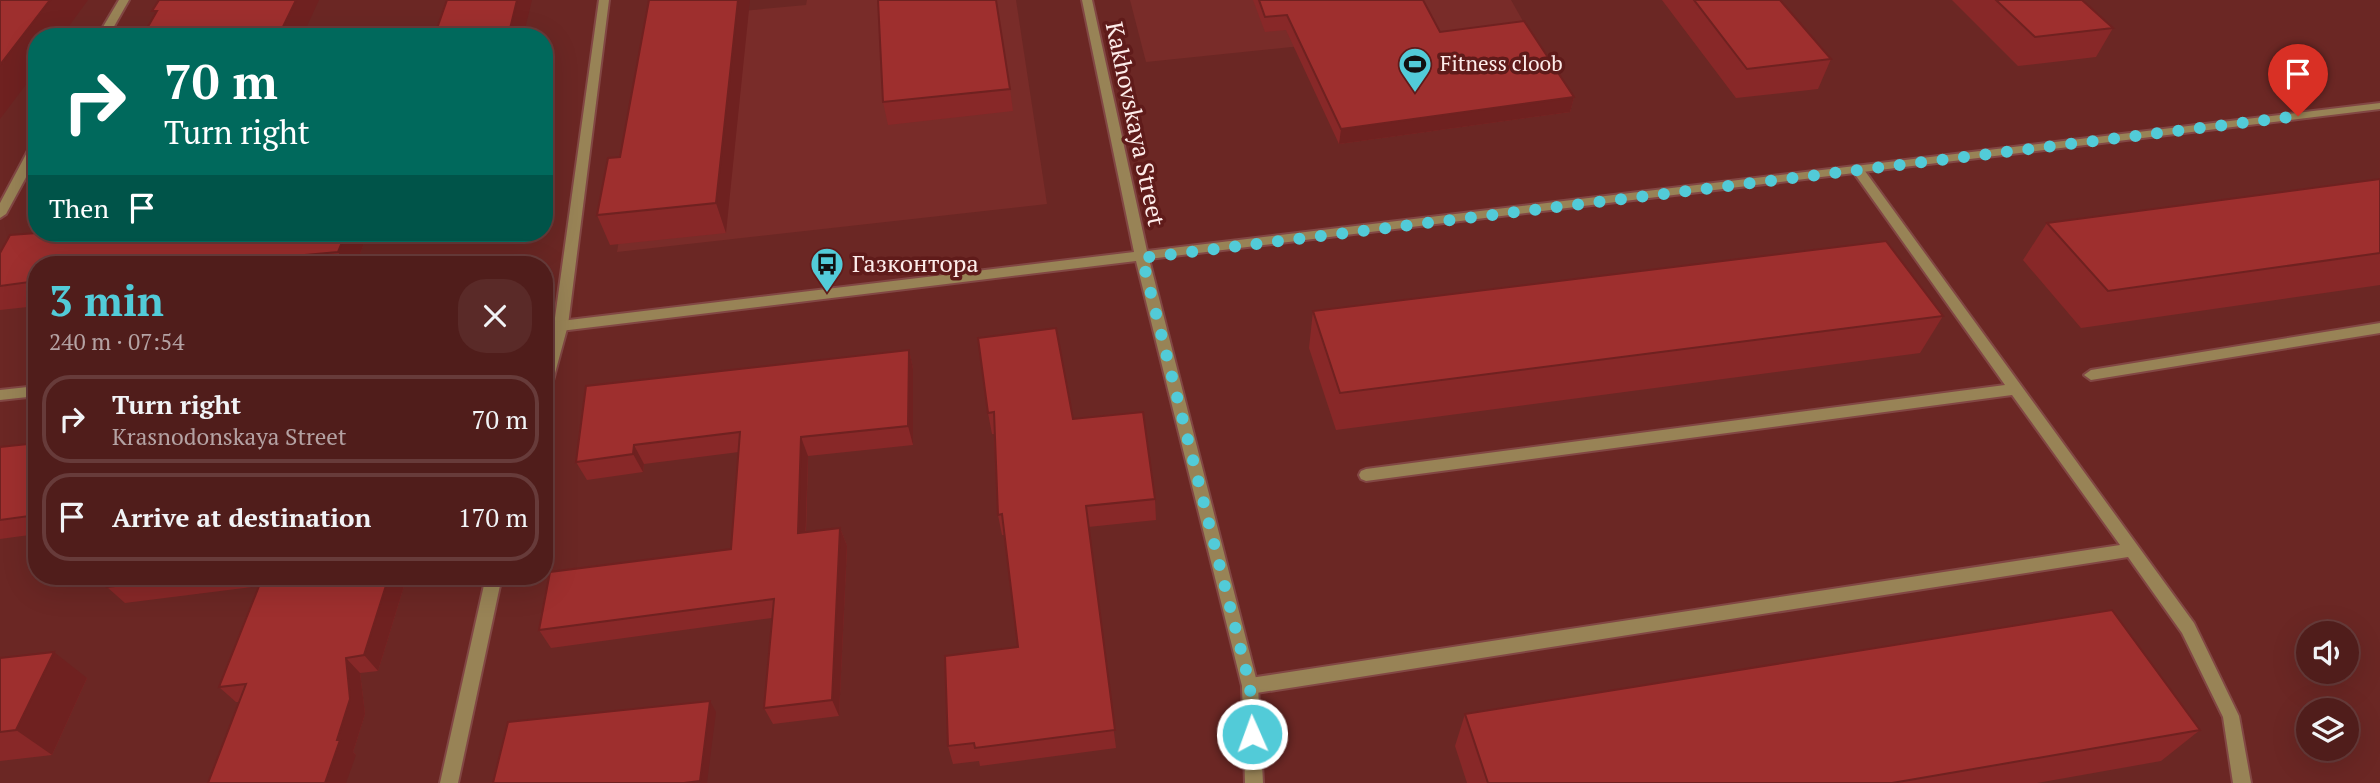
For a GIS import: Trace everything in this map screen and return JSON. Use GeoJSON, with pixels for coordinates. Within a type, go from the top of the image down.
{"type":"FeatureCollection","features":[{"type":"Feature","properties":{"kind":"street"},"geometry":{"type":"LineString","coordinates":[[107,28],[124,0]]}},
{"type":"Feature","properties":{"kind":"street"},"geometry":{"type":"LineString","coordinates":[[553,355],[561,326],[604,0]]}},
{"type":"Feature","properties":{"kind":"street","name":"Kakhovskaya Street"},"geometry":{"type":"LineString","coordinates":[[1087,0],[1142,258],[1250,686],[1254,783]]}},
{"type":"Feature","properties":{"kind":"street"},"geometry":{"type":"LineString","coordinates":[[553,327],[1142,258],[2380,106]]}},
{"type":"Feature","properties":{"kind":"street"},"geometry":{"type":"LineString","coordinates":[[0,214],[28,162]]}},
{"type":"Feature","properties":{"kind":"street"},"geometry":{"type":"LineString","coordinates":[[1858,170],[2188,628],[2231,716],[2242,783]]}},
{"type":"Feature","properties":{"kind":"street"},"geometry":{"type":"LineString","coordinates":[[2091,375],[2380,328]]}},
{"type":"Feature","properties":{"kind":"street"},"geometry":{"type":"LineString","coordinates":[[1366,475],[2017,389]]}},
{"type":"Feature","properties":{"kind":"street"},"geometry":{"type":"LineString","coordinates":[[0,395],[28,391]]}},
{"type":"Feature","properties":{"kind":"street"},"geometry":{"type":"LineString","coordinates":[[1250,686],[2132,550]]}},
{"type":"Feature","properties":{"kind":"street"},"geometry":{"type":"LineString","coordinates":[[449,783],[492,585]]}},
{"type":"Feature","properties":{"kind":"shaded area"},"geometry":{"type":"Polygon","coordinates":[[[807,0],[1016,0],[1047,204],[617,252],[655,19],[806,5],[807,0]]]}},
{"type":"Feature","properties":{"kind":"shaded area"},"geometry":{"type":"Polygon","coordinates":[[[1130,0],[1511,0],[1524,23],[1146,62],[1130,0]]]}},
{"type":"Feature","properties":{"kind":"building"},"geometry":{"type":"Polygon","coordinates":[[[0,0],[50,0],[28,28],[0,65],[0,0]]]}},
{"type":"Feature","properties":{"kind":"building"},"geometry":{"type":"Polygon","coordinates":[[[159,0],[296,0],[282,28],[147,28],[157,11],[152,11],[159,0]]]}},
{"type":"Feature","properties":{"kind":"building"},"geometry":{"type":"Polygon","coordinates":[[[447,0],[517,0],[510,28],[437,28],[447,0]]]}},
{"type":"Feature","properties":{"kind":"building"},"geometry":{"type":"Polygon","coordinates":[[[649,0],[738,0],[716,203],[597,215],[608,158],[620,157],[649,0]]]}},
{"type":"Feature","properties":{"kind":"building"},"geometry":{"type":"Polygon","coordinates":[[[878,0],[996,0],[1010,89],[883,102],[878,0]]]}},
{"type":"Feature","properties":{"kind":"building"},"geometry":{"type":"Polygon","coordinates":[[[1259,0],[1423,0],[1440,32],[1524,21],[1574,97],[1341,129],[1287,15],[1265,17],[1259,0]]]}},
{"type":"Feature","properties":{"kind":"building"},"geometry":{"type":"Polygon","coordinates":[[[1694,0],[1780,0],[1831,59],[1747,69],[1694,0]]]}},
{"type":"Feature","properties":{"kind":"building"},"geometry":{"type":"Polygon","coordinates":[[[1996,0],[2082,0],[2113,28],[2035,37],[1996,0]]]}},
{"type":"Feature","properties":{"kind":"building"},"geometry":{"type":"Polygon","coordinates":[[[2380,179],[2380,253],[2108,291],[2047,223],[2380,179]]]}},
{"type":"Feature","properties":{"kind":"building"},"geometry":{"type":"Polygon","coordinates":[[[28,234],[28,242],[342,242],[338,252],[294,256],[28,256],[28,282],[0,286],[0,253],[10,235],[28,234]]]}},
{"type":"Feature","properties":{"kind":"building"},"geometry":{"type":"Polygon","coordinates":[[[1886,241],[1943,316],[1340,393],[1313,311],[1886,241]]]}},
{"type":"Feature","properties":{"kind":"building"},"geometry":{"type":"Polygon","coordinates":[[[1056,328],[1073,419],[1143,412],[1155,499],[1086,506],[1115,730],[975,748],[974,743],[948,746],[945,656],[1018,647],[1002,514],[998,515],[994,412],[988,413],[978,338],[1056,328]]]}},
{"type":"Feature","properties":{"kind":"building"},"geometry":{"type":"Polygon","coordinates":[[[909,350],[908,426],[801,437],[798,533],[840,528],[832,700],[764,708],[774,599],[539,630],[548,585],[553,585],[553,572],[731,549],[740,432],[634,445],[633,454],[576,462],[586,386],[909,350]]]}},
{"type":"Feature","properties":{"kind":"building"},"geometry":{"type":"Polygon","coordinates":[[[28,444],[28,516],[0,520],[0,447],[28,444]]]}},
{"type":"Feature","properties":{"kind":"building"},"geometry":{"type":"Polygon","coordinates":[[[259,585],[386,585],[364,655],[346,658],[350,699],[337,740],[340,740],[325,783],[208,783],[246,684],[219,687],[259,585]]]}},
{"type":"Feature","properties":{"kind":"building"},"geometry":{"type":"Polygon","coordinates":[[[2112,610],[2200,730],[1892,783],[1488,783],[1465,714],[2112,610]]]}},
{"type":"Feature","properties":{"kind":"building"},"geometry":{"type":"Polygon","coordinates":[[[54,652],[16,730],[0,732],[0,658],[54,652]]]}},
{"type":"Feature","properties":{"kind":"building"},"geometry":{"type":"Polygon","coordinates":[[[710,701],[700,781],[493,783],[508,722],[710,701]]]}},
{"type":"Feature","properties":{"kind":"place","name":"Fitness cloob"},"geometry":{"type":"Point","coordinates":[1415,94]}},
{"type":"Feature","properties":{"kind":"place","name":"Газконтора"},"geometry":{"type":"Point","coordinates":[827,294]}},
{"type":"Feature","properties":{"kind":"route"},"geometry":{"type":"LineString","coordinates":[[1252,734],[1250,686],[1142,258],[2298,116]]}}]}
